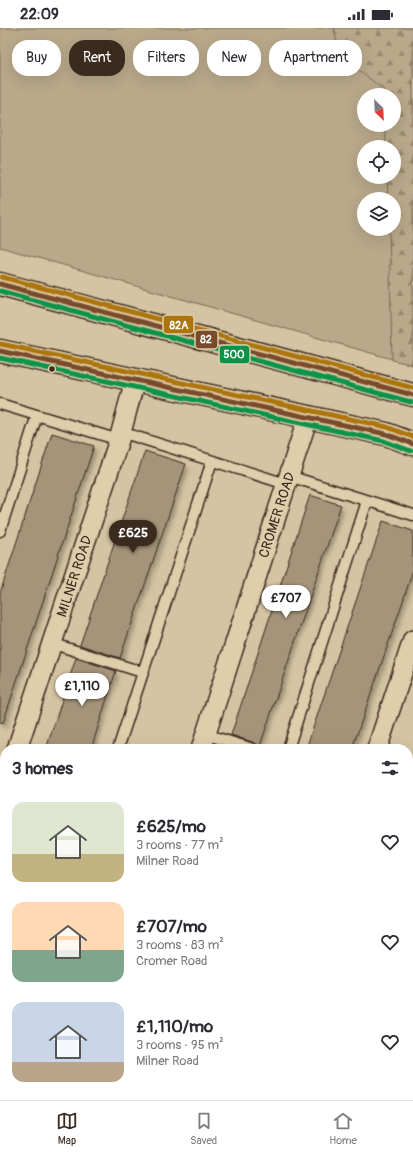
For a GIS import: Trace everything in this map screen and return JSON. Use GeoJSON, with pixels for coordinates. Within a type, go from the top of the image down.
{"type":"FeatureCollection","features":[{"type":"Feature","properties":{"kind":"highway"},"geometry":{"type":"LineString","coordinates":[[0,284],[413,395]]}},
{"type":"Feature","properties":{"kind":"highway"},"geometry":{"type":"LineString","coordinates":[[0,352],[386,434],[413,444]]}},
{"type":"Feature","properties":{"kind":"street","name":"MILNER ROAD"},"geometry":{"type":"LineString","coordinates":[[19,744],[120,436],[135,380]]}},
{"type":"Feature","properties":{"kind":"street","name":"CROMER ROAD"},"geometry":{"type":"LineString","coordinates":[[203,742],[308,417]]}},
{"type":"Feature","properties":{"kind":"street"},"geometry":{"type":"LineString","coordinates":[[380,744],[413,640]]}},
{"type":"Feature","properties":{"kind":"lane"},"geometry":{"type":"LineString","coordinates":[[0,404],[367,501],[413,516]]}},
{"type":"Feature","properties":{"kind":"lane"},"geometry":{"type":"LineString","coordinates":[[0,531],[37,415]]}},
{"type":"Feature","properties":{"kind":"lane"},"geometry":{"type":"LineString","coordinates":[[120,744],[212,461]]}},
{"type":"Feature","properties":{"kind":"lane"},"geometry":{"type":"LineString","coordinates":[[290,744],[367,501]]}},
{"type":"Feature","properties":{"kind":"lane"},"geometry":{"type":"LineString","coordinates":[[51,643],[142,672]]}},
{"type":"Feature","properties":{"kind":"lane"},"geometry":{"type":"LineString","coordinates":[[203,742],[217,744]]}},
{"type":"Feature","properties":{"kind":"green space"},"geometry":{"type":"Polygon","coordinates":[[[0,28],[413,28],[413,365],[0,247],[0,28]]]}},
{"type":"Feature","properties":{"kind":"green space"},"geometry":{"type":"Polygon","coordinates":[[[334,28],[413,28],[413,365],[392,360],[389,236],[401,236],[401,192],[388,192],[387,184],[401,184],[401,140],[386,140],[385,132],[401,132],[401,88],[381,88],[362,73],[362,40],[336,40],[334,28]]]}},
{"type":"Feature","properties":{"kind":"building"},"geometry":{"type":"Polygon","coordinates":[[[52,433],[94,446],[3,723],[0,722],[0,593],[52,433]]]}},
{"type":"Feature","properties":{"kind":"building"},"geometry":{"type":"Polygon","coordinates":[[[145,451],[186,464],[120,658],[80,645],[145,451]]]}},
{"type":"Feature","properties":{"kind":"building"},"geometry":{"type":"Polygon","coordinates":[[[310,495],[341,505],[261,744],[256,744],[231,735],[310,495]]]}},
{"type":"Feature","properties":{"kind":"building"},"geometry":{"type":"Polygon","coordinates":[[[383,521],[413,531],[413,570],[354,744],[308,744],[383,521]]]}},
{"type":"Feature","properties":{"kind":"building"},"geometry":{"type":"Polygon","coordinates":[[[76,658],[116,671],[93,744],[48,744],[76,658]]]}},
{"type":"Feature","properties":{"kind":"transit line","name":"82A"},"geometry":{"type":"LineString","coordinates":[[2,277],[413,388]]}},
{"type":"Feature","properties":{"kind":"transit line","name":"82"},"geometry":{"type":"LineString","coordinates":[[0,284],[413,395]]}},
{"type":"Feature","properties":{"kind":"transit line","name":"500"},"geometry":{"type":"LineString","coordinates":[[0,291],[411,402]]}},
{"type":"Feature","properties":{"kind":"transit line","name":"82A"},"geometry":{"type":"LineString","coordinates":[[1,344],[387,427],[413,437]]}},
{"type":"Feature","properties":{"kind":"transit line","name":"82"},"geometry":{"type":"LineString","coordinates":[[0,351],[386,434],[413,444]]}},
{"type":"Feature","properties":{"kind":"transit line","name":"500"},"geometry":{"type":"LineString","coordinates":[[0,358],[384,441],[411,451]]}}]}
